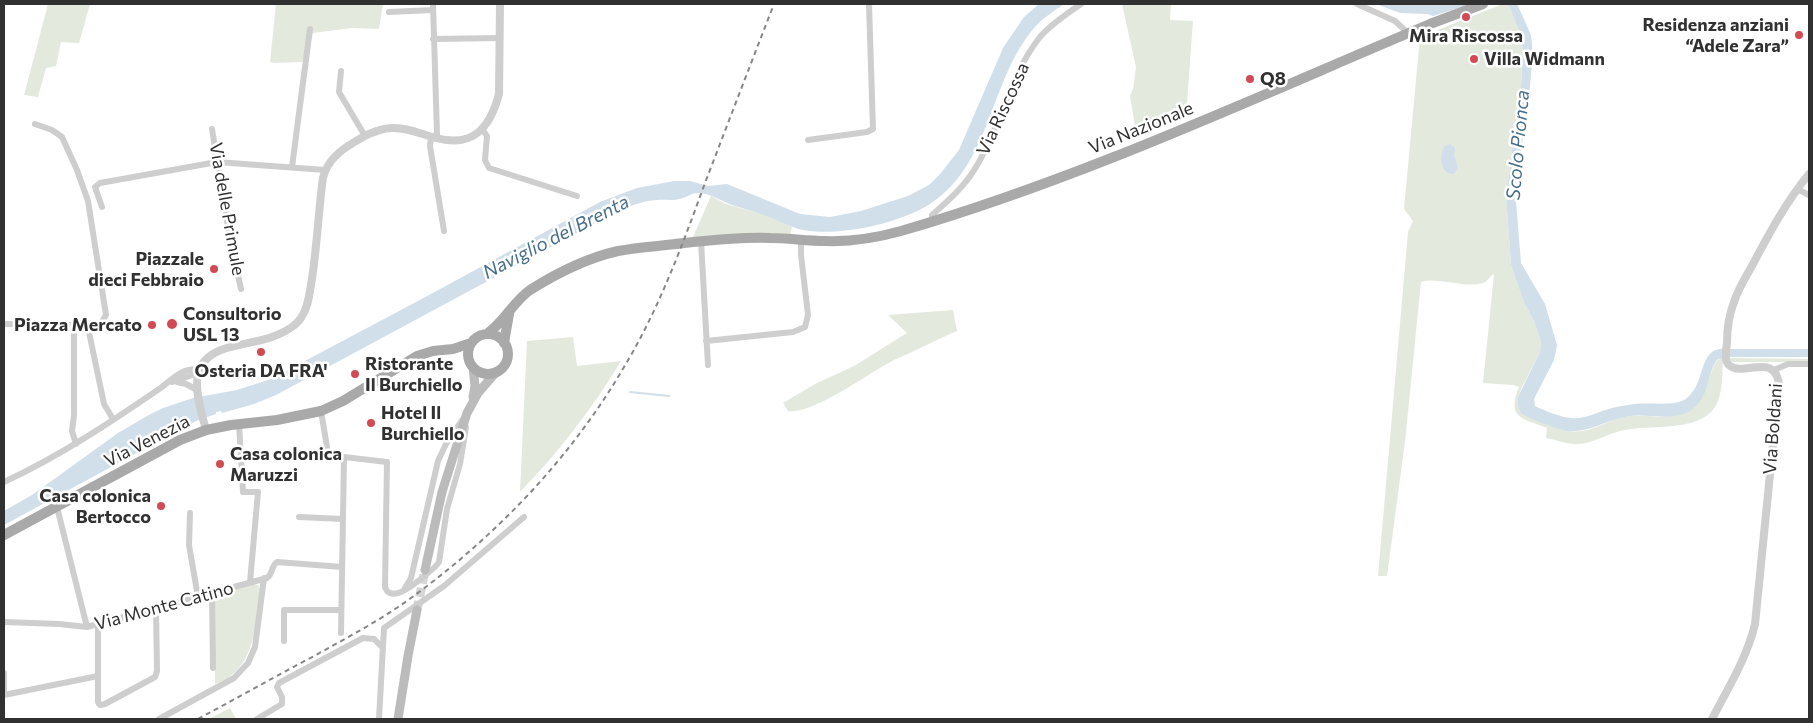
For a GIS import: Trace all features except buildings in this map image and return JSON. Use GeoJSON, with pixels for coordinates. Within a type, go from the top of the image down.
{"type":"FeatureCollection","features":[{"type":"Feature","properties":{"kind":"main road","name":"Via Nazionale"},"geometry":{"type":"LineString","coordinates":[[509,313],[518,300],[530,290],[593,258],[629,249],[701,241],[757,238],[833,241],[871,238],[903,230],[1084,169],[1408,33],[1483,4]]}},
{"type":"Feature","properties":{"kind":"main road"},"geometry":{"type":"LineString","coordinates":[[425,570],[442,492],[475,386],[468,353],[471,343],[478,336],[488,333],[498,326],[509,313]]}},
{"type":"Feature","properties":{"kind":"main road"},"geometry":{"type":"LineString","coordinates":[[504,342],[509,313]]}},
{"type":"Feature","properties":{"kind":"main road"},"geometry":{"type":"LineString","coordinates":[[469,409],[478,392],[504,366],[507,358],[508,350],[504,342],[498,336],[488,333]]}},
{"type":"Feature","properties":{"kind":"main road","name":"Via Venezia"},"geometry":{"type":"LineString","coordinates":[[4,535],[205,426],[277,420],[322,411],[343,401],[423,353],[471,343]]}},
{"type":"Feature","properties":{"kind":"main road","name":"Via Venezia"},"geometry":{"type":"LineString","coordinates":[[396,368],[442,355],[458,356],[472,365]]}},
{"type":"Feature","properties":{"kind":"main road"},"geometry":{"type":"LineString","coordinates":[[472,365],[484,373],[497,371]]}},
{"type":"Feature","properties":{"kind":"main road"},"geometry":{"type":"LineString","coordinates":[[398,719],[408,656],[418,610]]}},
{"type":"Feature","properties":{"kind":"street"},"geometry":{"type":"LineString","coordinates":[[205,426],[197,392],[198,372],[206,360],[216,352],[282,333],[295,325],[301,318],[307,305],[313,273],[325,170],[332,160],[342,150],[376,131],[392,128],[404,129],[450,141],[462,141],[476,134],[491,117],[499,94],[500,4]]}},
{"type":"Feature","properties":{"kind":"street"},"geometry":{"type":"LineString","coordinates":[[808,140],[867,132],[872,129],[870,4]]}},
{"type":"Feature","properties":{"kind":"street","name":"Via Riscossa"},"geometry":{"type":"LineString","coordinates":[[932,220],[932,215],[964,185],[975,169],[1014,81],[1024,61],[1040,37],[1057,21],[1081,4]]}},
{"type":"Feature","properties":{"kind":"street"},"geometry":{"type":"LineString","coordinates":[[1357,4],[1395,21],[1408,33]]}},
{"type":"Feature","properties":{"kind":"street"},"geometry":{"type":"LineString","coordinates":[[389,12],[433,7],[437,134],[433,137],[430,146],[444,231]]}},
{"type":"Feature","properties":{"kind":"street"},"geometry":{"type":"LineString","coordinates":[[292,167],[310,29]]}},
{"type":"Feature","properties":{"kind":"street"},"geometry":{"type":"LineString","coordinates":[[433,39],[500,38]]}},
{"type":"Feature","properties":{"kind":"street"},"geometry":{"type":"LineString","coordinates":[[341,70],[339,92],[365,136]]}},
{"type":"Feature","properties":{"kind":"street"},"geometry":{"type":"LineString","coordinates":[[4,324],[89,325],[101,323],[106,315],[88,201],[77,170],[62,137],[52,130],[35,124]]}},
{"type":"Feature","properties":{"kind":"street","name":"Via delle Primule"},"geometry":{"type":"LineString","coordinates":[[212,129],[230,239],[241,289]]}},
{"type":"Feature","properties":{"kind":"street"},"geometry":{"type":"LineString","coordinates":[[482,129],[487,136],[485,160],[489,168],[577,196]]}},
{"type":"Feature","properties":{"kind":"street"},"geometry":{"type":"LineString","coordinates":[[102,207],[96,186],[100,183],[217,162],[325,170]]}},
{"type":"Feature","properties":{"kind":"street","name":"Via Boldani"},"geometry":{"type":"LineString","coordinates":[[1712,719],[1743,659],[1755,624],[1779,384],[1774,370],[1762,367],[1736,368],[1731,367],[1726,361],[1729,319],[1736,295],[1776,220],[1796,189],[1809,174]]}},
{"type":"Feature","properties":{"kind":"street"},"geometry":{"type":"LineString","coordinates":[[1796,189],[1809,195]]}},
{"type":"Feature","properties":{"kind":"street"},"geometry":{"type":"LineString","coordinates":[[706,341],[793,332],[805,327],[808,315],[801,240]]}},
{"type":"Feature","properties":{"kind":"street"},"geometry":{"type":"LineString","coordinates":[[701,241],[708,365]]}},
{"type":"Feature","properties":{"kind":"street"},"geometry":{"type":"LineString","coordinates":[[74,325],[74,415],[72,431],[76,444]]}},
{"type":"Feature","properties":{"kind":"street"},"geometry":{"type":"LineString","coordinates":[[89,325],[101,393],[106,408],[114,419]]}},
{"type":"Feature","properties":{"kind":"street"},"geometry":{"type":"LineString","coordinates":[[1774,370],[1788,364],[1809,364]]}},
{"type":"Feature","properties":{"kind":"street"},"geometry":{"type":"LineString","coordinates":[[4,482],[54,458],[164,386],[170,380],[193,369],[198,372]]}},
{"type":"Feature","properties":{"kind":"street"},"geometry":{"type":"LineString","coordinates":[[164,386],[174,382],[182,383],[197,392]]}},
{"type":"Feature","properties":{"kind":"street"},"geometry":{"type":"LineString","coordinates":[[396,594],[405,587],[411,578],[438,461],[446,444],[469,409]]}},
{"type":"Feature","properties":{"kind":"street"},"geometry":{"type":"LineString","coordinates":[[322,411],[328,453],[330,455],[387,462],[385,587],[387,592],[396,594],[402,593],[439,562],[447,509],[464,445],[469,409]]}},
{"type":"Feature","properties":{"kind":"street"},"geometry":{"type":"LineString","coordinates":[[239,424],[243,492],[258,492],[250,582]]}},
{"type":"Feature","properties":{"kind":"street"},"geometry":{"type":"LineString","coordinates":[[341,633],[344,457]]}},
{"type":"Feature","properties":{"kind":"street"},"geometry":{"type":"LineString","coordinates":[[57,507],[87,628]]}},
{"type":"Feature","properties":{"kind":"street"},"geometry":{"type":"LineString","coordinates":[[190,513],[188,545],[198,597]]}},
{"type":"Feature","properties":{"kind":"street"},"geometry":{"type":"LineString","coordinates":[[299,517],[343,519]]}},
{"type":"Feature","properties":{"kind":"street"},"geometry":{"type":"LineString","coordinates":[[379,719],[384,628],[444,586],[524,517]]}},
{"type":"Feature","properties":{"kind":"street","name":"Via Monte Catino"},"geometry":{"type":"LineString","coordinates":[[4,622],[59,624],[87,628],[270,576],[277,562],[342,567]]}},
{"type":"Feature","properties":{"kind":"street"},"geometry":{"type":"LineString","coordinates":[[159,719],[234,678],[248,663],[254,650],[264,578]]}},
{"type":"Feature","properties":{"kind":"street"},"geometry":{"type":"LineString","coordinates":[[212,593],[213,668]]}},
{"type":"Feature","properties":{"kind":"street"},"geometry":{"type":"LineString","coordinates":[[98,625],[98,702],[100,705],[154,677],[157,671],[156,609]]}},
{"type":"Feature","properties":{"kind":"street"},"geometry":{"type":"LineString","coordinates":[[284,641],[284,610],[341,610]]}},
{"type":"Feature","properties":{"kind":"street"},"geometry":{"type":"LineString","coordinates":[[257,719],[282,704],[282,697],[277,687],[279,683],[363,638],[374,639],[382,647]]}},
{"type":"Feature","properties":{"kind":"street"},"geometry":{"type":"LineString","coordinates":[[4,673],[4,695],[98,676]]}},
{"type":"Feature","properties":{"kind":"shaded area"},"geometry":{"type":"Polygon","coordinates":[[[48,4],[90,4],[79,43],[61,42],[56,66],[46,68],[38,97],[24,95],[48,4]]]}},
{"type":"Feature","properties":{"kind":"shaded area"},"geometry":{"type":"Polygon","coordinates":[[[276,4],[383,4],[379,29],[352,28],[313,33],[302,62],[274,63],[270,62],[276,4]]]}},
{"type":"Feature","properties":{"kind":"shaded area"},"geometry":{"type":"Polygon","coordinates":[[[1122,4],[1171,4],[1170,20],[1193,21],[1186,116],[1137,138],[1130,96],[1133,89],[1136,67],[1122,4]]]}},
{"type":"Feature","properties":{"kind":"shaded area"},"geometry":{"type":"Polygon","coordinates":[[[1503,4],[1508,4],[1521,35],[1523,53],[1521,86],[1506,195],[1511,265],[1524,303],[1534,321],[1541,342],[1540,352],[1518,397],[1518,406],[1530,418],[1576,432],[1592,429],[1622,417],[1676,415],[1690,410],[1697,404],[1702,397],[1714,366],[1723,357],[1720,393],[1711,412],[1703,418],[1682,425],[1624,430],[1580,444],[1546,438],[1547,428],[1524,419],[1516,411],[1515,398],[1519,387],[1483,383],[1494,274],[1485,282],[1470,285],[1435,281],[1421,282],[1405,442],[1387,576],[1378,576],[1408,232],[1413,221],[1404,209],[1420,37],[1503,4]]]}},
{"type":"Feature","properties":{"kind":"shaded area"},"geometry":{"type":"Polygon","coordinates":[[[711,196],[726,204],[765,215],[792,227],[790,235],[693,237],[711,196]]]}},
{"type":"Feature","properties":{"kind":"shaded area"},"geometry":{"type":"Polygon","coordinates":[[[953,310],[957,331],[894,360],[841,392],[812,406],[788,411],[783,403],[815,384],[854,366],[907,333],[888,315],[953,310]]]}},
{"type":"Feature","properties":{"kind":"shaded area"},"geometry":{"type":"Polygon","coordinates":[[[573,337],[577,366],[621,361],[599,396],[574,429],[548,462],[520,492],[527,341],[573,337]]]}},
{"type":"Feature","properties":{"kind":"shaded area"},"geometry":{"type":"Polygon","coordinates":[[[1729,358],[1809,359],[1809,362],[1732,362],[1729,358]]]}},
{"type":"Feature","properties":{"kind":"shaded area"},"geometry":{"type":"Polygon","coordinates":[[[253,584],[258,585],[261,591],[251,645],[242,664],[235,672],[228,678],[215,684],[215,598],[219,594],[253,584]]]}},
{"type":"Feature","properties":{"kind":"shaded area"},"geometry":{"type":"Polygon","coordinates":[[[230,708],[236,719],[209,719],[230,708]]]}},
{"type":"Feature","properties":{"kind":"water","name":"Naviglio del Brenta"},"geometry":{"type":"Polygon","coordinates":[[[1039,4],[1064,4],[1038,24],[1020,47],[1008,70],[968,165],[952,185],[933,202],[920,210],[888,222],[852,230],[818,232],[793,227],[700,193],[694,193],[676,200],[651,201],[634,205],[614,213],[276,395],[254,404],[222,413],[221,411],[216,412],[216,414],[196,421],[4,525],[4,511],[32,495],[118,433],[147,416],[163,408],[193,398],[237,390],[271,379],[600,202],[637,188],[674,181],[690,181],[708,186],[727,184],[800,214],[830,217],[861,211],[908,196],[929,185],[959,150],[1003,48],[1024,17],[1039,4]]]}},
{"type":"Feature","properties":{"kind":"water"},"geometry":{"type":"Polygon","coordinates":[[[1376,4],[1471,4],[1433,16],[1428,14],[1400,13],[1376,4]]]}},
{"type":"Feature","properties":{"kind":"water","name":"Scolo Pionca"},"geometry":{"type":"Polygon","coordinates":[[[1508,4],[1517,4],[1531,35],[1533,55],[1528,106],[1515,189],[1521,263],[1545,304],[1557,345],[1554,360],[1534,399],[1535,406],[1557,415],[1576,418],[1587,417],[1607,409],[1623,406],[1682,401],[1693,391],[1707,358],[1712,352],[1719,349],[1809,349],[1809,357],[1730,357],[1718,359],[1699,403],[1686,413],[1677,415],[1625,417],[1589,429],[1567,431],[1550,426],[1521,413],[1518,406],[1518,397],[1540,352],[1541,342],[1534,321],[1524,303],[1511,265],[1506,195],[1521,86],[1523,53],[1521,35],[1508,4]]]}},
{"type":"Feature","properties":{"kind":"water"},"geometry":{"type":"Polygon","coordinates":[[[1450,144],[1455,148],[1454,156],[1458,167],[1454,174],[1449,173],[1443,168],[1441,160],[1444,147],[1450,144]]]}},
{"type":"Feature","properties":{"kind":"waterway"},"geometry":{"type":"LineString","coordinates":[[630,392],[669,396]]}},
{"type":"Feature","properties":{"kind":"tunnel"},"geometry":{"type":"LineString","coordinates":[[417,610],[425,570]]}},
{"type":"Feature","properties":{"kind":"railway"},"geometry":{"type":"LineString","coordinates":[[198,719],[352,635],[411,598],[473,549],[502,522],[556,464],[603,401],[637,345],[659,300],[774,4]]}},
{"type":"Feature","properties":{"kind":"place","name":"Mira Riscossa"},"geometry":{"type":"Point","coordinates":[1466,17]}},
{"type":"Feature","properties":{"kind":"place","name":"Residenza anziani “Adele Zara”"},"geometry":{"type":"Point","coordinates":[1799,35]}},
{"type":"Feature","properties":{"kind":"place","name":"Villa Widmann"},"geometry":{"type":"Point","coordinates":[1474,59]}},
{"type":"Feature","properties":{"kind":"place","name":"Q8"},"geometry":{"type":"Point","coordinates":[1250,79]}},
{"type":"Feature","properties":{"kind":"place","name":"Piazzale dieci Febbraio"},"geometry":{"type":"Point","coordinates":[214,269]}},
{"type":"Feature","properties":{"kind":"place","name":"Consultorio USL 13"},"geometry":{"type":"Point","coordinates":[172,324]}},
{"type":"Feature","properties":{"kind":"place","name":"Piazza Mercato"},"geometry":{"type":"Point","coordinates":[152,325]}},
{"type":"Feature","properties":{"kind":"place","name":"Osteria DA FRA'"},"geometry":{"type":"Point","coordinates":[261,352]}},
{"type":"Feature","properties":{"kind":"place","name":"Ristorante Il Burchiello"},"geometry":{"type":"Point","coordinates":[355,374]}},
{"type":"Feature","properties":{"kind":"place","name":"Hotel Il Burchiello"},"geometry":{"type":"Point","coordinates":[371,423]}},
{"type":"Feature","properties":{"kind":"place","name":"Casa colonica Maruzzi"},"geometry":{"type":"Point","coordinates":[220,464]}},
{"type":"Feature","properties":{"kind":"place","name":"Casa colonica Bertocco"},"geometry":{"type":"Point","coordinates":[161,506]}}]}
